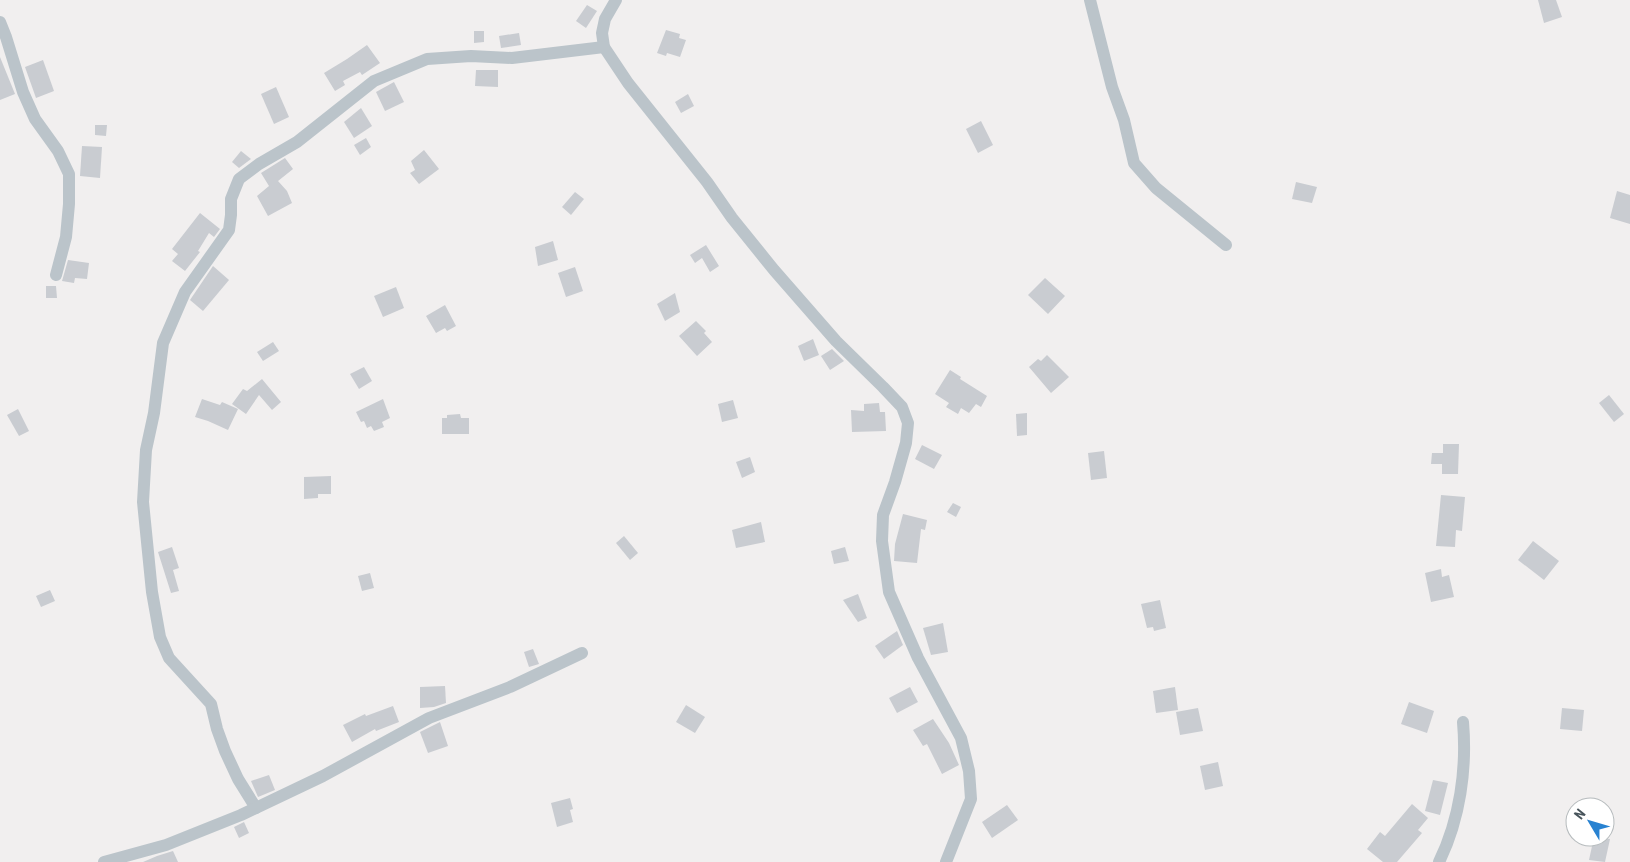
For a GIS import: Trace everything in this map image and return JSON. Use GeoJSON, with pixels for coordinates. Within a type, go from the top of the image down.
{"type":"FeatureCollection","features":[{"type":"Feature","properties":{"kind":"street"},"geometry":{"type":"LineString","coordinates":[[616,0],[605,19],[602,33],[604,47],[628,83],[774,270],[836,341],[902,407],[908,423],[906,443],[883,515],[882,541],[884,563],[889,592],[918,658],[961,738],[969,771],[972,799],[946,862]]}},
{"type":"Feature","properties":{"kind":"street"},"geometry":{"type":"LineString","coordinates":[[1090,0],[1112,87],[1124,120],[1134,163],[1156,188],[1226,245]]}},
{"type":"Feature","properties":{"kind":"street"},"geometry":{"type":"LineString","coordinates":[[0,22],[23,92],[35,119],[58,151],[69,174],[66,237],[56,275]]}},
{"type":"Feature","properties":{"kind":"street"},"geometry":{"type":"LineString","coordinates":[[256,808],[238,779],[225,751],[211,704],[169,658],[160,637],[152,592],[143,502],[146,450],[154,413],[163,343],[185,292],[229,230],[231,199],[240,178],[259,164],[296,142],[374,81],[427,59],[471,56],[512,58],[604,47]]}},
{"type":"Feature","properties":{"kind":"street"},"geometry":{"type":"LineString","coordinates":[[104,862],[166,845],[256,808],[323,776],[429,718],[510,686],[582,653]]}},
{"type":"Feature","properties":{"kind":"street"},"geometry":{"type":"LineString","coordinates":[[1439,862],[1456,817],[1466,749],[1464,722]]}},
{"type":"Feature","properties":{"kind":"building"},"geometry":{"type":"Polygon","coordinates":[[[1538,0],[1556,0],[1562,17],[1544,23],[1538,0]]]}},
{"type":"Feature","properties":{"kind":"building"},"geometry":{"type":"Polygon","coordinates":[[[587,5],[597,11],[586,28],[576,21],[587,5]]]}},
{"type":"Feature","properties":{"kind":"building"},"geometry":{"type":"Polygon","coordinates":[[[666,30],[680,34],[679,38],[686,40],[680,57],[667,53],[666,56],[657,53],[666,30]]]}},
{"type":"Feature","properties":{"kind":"building"},"geometry":{"type":"Polygon","coordinates":[[[474,31],[484,31],[484,42],[474,43],[474,31]]]}},
{"type":"Feature","properties":{"kind":"building"},"geometry":{"type":"Polygon","coordinates":[[[519,33],[521,45],[501,48],[499,36],[519,33]]]}},
{"type":"Feature","properties":{"kind":"building"},"geometry":{"type":"Polygon","coordinates":[[[367,45],[380,63],[362,75],[360,72],[343,81],[345,85],[335,91],[324,73],[367,45]]]}},
{"type":"Feature","properties":{"kind":"building"},"geometry":{"type":"Polygon","coordinates":[[[0,57],[15,94],[0,100],[0,57]]]}},
{"type":"Feature","properties":{"kind":"building"},"geometry":{"type":"Polygon","coordinates":[[[43,60],[54,91],[36,98],[25,67],[43,60]]]}},
{"type":"Feature","properties":{"kind":"building"},"geometry":{"type":"Polygon","coordinates":[[[476,70],[498,70],[498,87],[475,86],[476,70]]]}},
{"type":"Feature","properties":{"kind":"building"},"geometry":{"type":"Polygon","coordinates":[[[394,82],[404,102],[385,111],[376,92],[394,82]]]}},
{"type":"Feature","properties":{"kind":"building"},"geometry":{"type":"Polygon","coordinates":[[[276,87],[289,117],[274,124],[261,94],[276,87]]]}},
{"type":"Feature","properties":{"kind":"building"},"geometry":{"type":"Polygon","coordinates":[[[688,94],[694,106],[681,113],[675,102],[688,94]]]}},
{"type":"Feature","properties":{"kind":"building"},"geometry":{"type":"Polygon","coordinates":[[[361,108],[372,126],[354,138],[344,122],[361,108]]]}},
{"type":"Feature","properties":{"kind":"building"},"geometry":{"type":"Polygon","coordinates":[[[981,121],[993,145],[978,153],[966,129],[981,121]]]}},
{"type":"Feature","properties":{"kind":"building"},"geometry":{"type":"Polygon","coordinates":[[[95,125],[107,125],[106,136],[95,135],[95,125]]]}},
{"type":"Feature","properties":{"kind":"building"},"geometry":{"type":"Polygon","coordinates":[[[366,138],[371,147],[360,155],[354,145],[366,138]]]}},
{"type":"Feature","properties":{"kind":"building"},"geometry":{"type":"Polygon","coordinates":[[[82,146],[102,147],[100,178],[80,176],[82,146]]]}},
{"type":"Feature","properties":{"kind":"building"},"geometry":{"type":"Polygon","coordinates":[[[424,150],[439,169],[419,184],[410,173],[415,170],[411,161],[424,150]]]}},
{"type":"Feature","properties":{"kind":"building"},"geometry":{"type":"Polygon","coordinates":[[[241,151],[251,159],[239,168],[232,162],[241,151]]]}},
{"type":"Feature","properties":{"kind":"building"},"geometry":{"type":"Polygon","coordinates":[[[285,158],[293,169],[278,181],[287,191],[292,203],[268,216],[257,196],[269,186],[261,173],[285,158]]]}},
{"type":"Feature","properties":{"kind":"building"},"geometry":{"type":"Polygon","coordinates":[[[1296,182],[1317,187],[1312,203],[1292,199],[1296,182]]]}},
{"type":"Feature","properties":{"kind":"building"},"geometry":{"type":"Polygon","coordinates":[[[1617,191],[1630,195],[1630,224],[1610,218],[1617,191]]]}},
{"type":"Feature","properties":{"kind":"building"},"geometry":{"type":"Polygon","coordinates":[[[575,192],[584,199],[571,215],[562,207],[575,192]]]}},
{"type":"Feature","properties":{"kind":"building"},"geometry":{"type":"Polygon","coordinates":[[[200,213],[220,229],[214,237],[209,233],[198,251],[200,252],[185,271],[172,261],[178,254],[172,249],[200,213]]]}},
{"type":"Feature","properties":{"kind":"building"},"geometry":{"type":"Polygon","coordinates":[[[553,241],[558,260],[538,266],[535,247],[553,241]]]}},
{"type":"Feature","properties":{"kind":"building"},"geometry":{"type":"Polygon","coordinates":[[[706,245],[719,266],[710,272],[702,258],[695,263],[690,255],[706,245]]]}},
{"type":"Feature","properties":{"kind":"building"},"geometry":{"type":"Polygon","coordinates":[[[68,260],[89,263],[87,279],[75,278],[74,283],[62,281],[68,260]]]}},
{"type":"Feature","properties":{"kind":"building"},"geometry":{"type":"Polygon","coordinates":[[[213,266],[229,280],[203,311],[190,300],[213,266]]]}},
{"type":"Feature","properties":{"kind":"building"},"geometry":{"type":"Polygon","coordinates":[[[575,267],[583,291],[566,297],[558,273],[575,267]]]}},
{"type":"Feature","properties":{"kind":"building"},"geometry":{"type":"Polygon","coordinates":[[[1045,278],[1065,296],[1048,314],[1028,295],[1045,278]]]}},
{"type":"Feature","properties":{"kind":"building"},"geometry":{"type":"Polygon","coordinates":[[[46,286],[56,286],[57,298],[46,298],[46,286]]]}},
{"type":"Feature","properties":{"kind":"building"},"geometry":{"type":"Polygon","coordinates":[[[396,287],[404,308],[383,317],[374,296],[396,287]]]}},
{"type":"Feature","properties":{"kind":"building"},"geometry":{"type":"Polygon","coordinates":[[[675,293],[680,312],[665,321],[657,304],[675,293]]]}},
{"type":"Feature","properties":{"kind":"building"},"geometry":{"type":"Polygon","coordinates":[[[445,305],[456,326],[447,331],[445,328],[436,333],[426,316],[445,305]]]}},
{"type":"Feature","properties":{"kind":"building"},"geometry":{"type":"Polygon","coordinates":[[[696,321],[706,331],[704,333],[712,342],[697,356],[679,336],[696,321]]]}},
{"type":"Feature","properties":{"kind":"building"},"geometry":{"type":"Polygon","coordinates":[[[813,339],[819,355],[804,361],[798,346],[813,339]]]}},
{"type":"Feature","properties":{"kind":"building"},"geometry":{"type":"Polygon","coordinates":[[[273,342],[279,351],[263,361],[257,352],[273,342]]]}},
{"type":"Feature","properties":{"kind":"building"},"geometry":{"type":"Polygon","coordinates":[[[832,349],[844,361],[830,370],[821,356],[832,349]]]}},
{"type":"Feature","properties":{"kind":"building"},"geometry":{"type":"Polygon","coordinates":[[[1047,355],[1069,377],[1051,393],[1029,367],[1038,359],[1041,361],[1047,355]]]}},
{"type":"Feature","properties":{"kind":"building"},"geometry":{"type":"Polygon","coordinates":[[[364,367],[372,381],[359,389],[350,374],[364,367]]]}},
{"type":"Feature","properties":{"kind":"building"},"geometry":{"type":"Polygon","coordinates":[[[950,370],[961,377],[960,379],[987,396],[981,407],[976,404],[969,413],[961,408],[958,414],[946,407],[949,403],[935,394],[950,370]]]}},
{"type":"Feature","properties":{"kind":"building"},"geometry":{"type":"Polygon","coordinates":[[[262,379],[281,402],[272,410],[259,395],[246,414],[232,404],[243,389],[247,391],[262,379]]]}},
{"type":"Feature","properties":{"kind":"building"},"geometry":{"type":"Polygon","coordinates":[[[1609,395],[1624,414],[1614,422],[1599,403],[1609,395]]]}},
{"type":"Feature","properties":{"kind":"building"},"geometry":{"type":"Polygon","coordinates":[[[202,399],[220,405],[222,402],[238,409],[228,430],[195,417],[202,399]]]}},
{"type":"Feature","properties":{"kind":"building"},"geometry":{"type":"Polygon","coordinates":[[[383,399],[390,418],[382,422],[384,427],[374,431],[371,426],[367,428],[364,421],[361,422],[356,412],[383,399]]]}},
{"type":"Feature","properties":{"kind":"building"},"geometry":{"type":"Polygon","coordinates":[[[733,400],[738,418],[722,422],[718,404],[733,400]]]}},
{"type":"Feature","properties":{"kind":"building"},"geometry":{"type":"Polygon","coordinates":[[[879,403],[880,412],[885,412],[886,431],[852,432],[851,410],[864,411],[864,404],[879,403]]]}},
{"type":"Feature","properties":{"kind":"building"},"geometry":{"type":"Polygon","coordinates":[[[18,409],[29,431],[19,436],[7,415],[18,409]]]}},
{"type":"Feature","properties":{"kind":"building"},"geometry":{"type":"Polygon","coordinates":[[[1027,413],[1027,435],[1017,436],[1016,414],[1027,413]]]}},
{"type":"Feature","properties":{"kind":"building"},"geometry":{"type":"Polygon","coordinates":[[[460,414],[461,418],[469,418],[469,434],[442,434],[442,418],[447,418],[447,415],[460,414]]]}},
{"type":"Feature","properties":{"kind":"building"},"geometry":{"type":"Polygon","coordinates":[[[1443,444],[1459,444],[1458,474],[1442,474],[1442,464],[1431,464],[1432,453],[1443,453],[1443,444]]]}},
{"type":"Feature","properties":{"kind":"building"},"geometry":{"type":"Polygon","coordinates":[[[922,445],[942,455],[934,469],[915,459],[922,445]]]}},
{"type":"Feature","properties":{"kind":"building"},"geometry":{"type":"Polygon","coordinates":[[[1104,451],[1107,478],[1091,480],[1088,453],[1104,451]]]}},
{"type":"Feature","properties":{"kind":"building"},"geometry":{"type":"Polygon","coordinates":[[[750,457],[755,472],[742,478],[736,462],[750,457]]]}},
{"type":"Feature","properties":{"kind":"building"},"geometry":{"type":"Polygon","coordinates":[[[331,476],[331,494],[318,494],[318,498],[304,499],[304,477],[331,476]]]}},
{"type":"Feature","properties":{"kind":"building"},"geometry":{"type":"Polygon","coordinates":[[[1441,495],[1465,497],[1462,531],[1456,530],[1455,547],[1436,546],[1441,495]]]}},
{"type":"Feature","properties":{"kind":"building"},"geometry":{"type":"Polygon","coordinates":[[[953,503],[961,507],[956,517],[947,512],[953,503]]]}},
{"type":"Feature","properties":{"kind":"building"},"geometry":{"type":"Polygon","coordinates":[[[903,514],[927,520],[925,530],[921,529],[917,563],[894,561],[895,544],[903,514]]]}},
{"type":"Feature","properties":{"kind":"building"},"geometry":{"type":"Polygon","coordinates":[[[761,522],[765,542],[736,548],[732,530],[761,522]]]}},
{"type":"Feature","properties":{"kind":"building"},"geometry":{"type":"Polygon","coordinates":[[[624,536],[638,553],[630,560],[616,543],[624,536]]]}},
{"type":"Feature","properties":{"kind":"building"},"geometry":{"type":"Polygon","coordinates":[[[1533,541],[1559,561],[1544,580],[1518,560],[1533,541]]]}},
{"type":"Feature","properties":{"kind":"building"},"geometry":{"type":"Polygon","coordinates":[[[172,547],[179,568],[173,570],[179,591],[171,593],[158,552],[172,547]]]}},
{"type":"Feature","properties":{"kind":"building"},"geometry":{"type":"Polygon","coordinates":[[[845,547],[849,561],[834,564],[831,551],[845,547]]]}},
{"type":"Feature","properties":{"kind":"building"},"geometry":{"type":"Polygon","coordinates":[[[1441,569],[1442,577],[1449,575],[1454,597],[1431,602],[1425,573],[1441,569]]]}},
{"type":"Feature","properties":{"kind":"building"},"geometry":{"type":"Polygon","coordinates":[[[370,573],[374,588],[362,591],[358,576],[370,573]]]}},
{"type":"Feature","properties":{"kind":"building"},"geometry":{"type":"Polygon","coordinates":[[[50,590],[55,601],[41,607],[36,596],[50,590]]]}},
{"type":"Feature","properties":{"kind":"building"},"geometry":{"type":"Polygon","coordinates":[[[858,594],[867,618],[858,622],[843,600],[858,594]]]}},
{"type":"Feature","properties":{"kind":"building"},"geometry":{"type":"Polygon","coordinates":[[[1160,600],[1166,628],[1154,631],[1153,627],[1147,628],[1141,604],[1160,600]]]}},
{"type":"Feature","properties":{"kind":"building"},"geometry":{"type":"Polygon","coordinates":[[[943,623],[948,652],[931,655],[923,628],[943,623]]]}},
{"type":"Feature","properties":{"kind":"building"},"geometry":{"type":"Polygon","coordinates":[[[897,631],[903,645],[884,659],[875,646],[897,631]]]}},
{"type":"Feature","properties":{"kind":"building"},"geometry":{"type":"Polygon","coordinates":[[[533,649],[539,664],[529,667],[524,652],[533,649]]]}},
{"type":"Feature","properties":{"kind":"building"},"geometry":{"type":"Polygon","coordinates":[[[445,686],[446,703],[434,707],[420,708],[420,687],[445,686]]]}},
{"type":"Feature","properties":{"kind":"building"},"geometry":{"type":"Polygon","coordinates":[[[910,687],[918,702],[897,713],[889,698],[910,687]]]}},
{"type":"Feature","properties":{"kind":"building"},"geometry":{"type":"Polygon","coordinates":[[[1175,687],[1178,710],[1156,713],[1153,691],[1175,687]]]}},
{"type":"Feature","properties":{"kind":"building"},"geometry":{"type":"Polygon","coordinates":[[[1409,702],[1434,711],[1427,733],[1401,724],[1409,702]]]}},
{"type":"Feature","properties":{"kind":"building"},"geometry":{"type":"Polygon","coordinates":[[[686,705],[705,717],[695,733],[676,722],[686,705]]]}},
{"type":"Feature","properties":{"kind":"building"},"geometry":{"type":"Polygon","coordinates":[[[393,706],[399,722],[376,731],[375,729],[352,742],[343,725],[365,714],[366,716],[393,706]]]}},
{"type":"Feature","properties":{"kind":"building"},"geometry":{"type":"Polygon","coordinates":[[[1198,708],[1203,731],[1180,735],[1176,712],[1198,708]]]}},
{"type":"Feature","properties":{"kind":"building"},"geometry":{"type":"Polygon","coordinates":[[[1562,708],[1584,710],[1582,731],[1560,729],[1562,708]]]}},
{"type":"Feature","properties":{"kind":"building"},"geometry":{"type":"Polygon","coordinates":[[[933,719],[949,743],[959,765],[942,774],[927,744],[923,746],[913,730],[933,719]]]}},
{"type":"Feature","properties":{"kind":"building"},"geometry":{"type":"Polygon","coordinates":[[[440,722],[448,746],[428,753],[420,732],[440,722]]]}},
{"type":"Feature","properties":{"kind":"building"},"geometry":{"type":"Polygon","coordinates":[[[1218,762],[1223,786],[1205,790],[1200,766],[1218,762]]]}},
{"type":"Feature","properties":{"kind":"building"},"geometry":{"type":"Polygon","coordinates":[[[269,775],[275,790],[258,797],[251,781],[269,775]]]}},
{"type":"Feature","properties":{"kind":"building"},"geometry":{"type":"Polygon","coordinates":[[[1433,780],[1448,783],[1440,815],[1425,811],[1433,780]]]}},
{"type":"Feature","properties":{"kind":"building"},"geometry":{"type":"Polygon","coordinates":[[[570,798],[573,809],[570,810],[573,822],[557,827],[551,803],[570,798]]]}},
{"type":"Feature","properties":{"kind":"building"},"geometry":{"type":"Polygon","coordinates":[[[1412,804],[1428,818],[1418,830],[1422,833],[1397,862],[1383,862],[1367,849],[1380,832],[1385,836],[1412,804]]]}},
{"type":"Feature","properties":{"kind":"building"},"geometry":{"type":"Polygon","coordinates":[[[1007,805],[1018,820],[992,838],[982,822],[1007,805]]]}},
{"type":"Feature","properties":{"kind":"building"},"geometry":{"type":"Polygon","coordinates":[[[244,822],[249,833],[239,838],[234,827],[244,822]]]}},
{"type":"Feature","properties":{"kind":"building"},"geometry":{"type":"Polygon","coordinates":[[[1592,847],[1608,847],[1605,862],[1589,860],[1592,847]]]}},
{"type":"Feature","properties":{"kind":"building"},"geometry":{"type":"Polygon","coordinates":[[[173,851],[178,862],[143,862],[157,856],[173,851]]]}}]}
